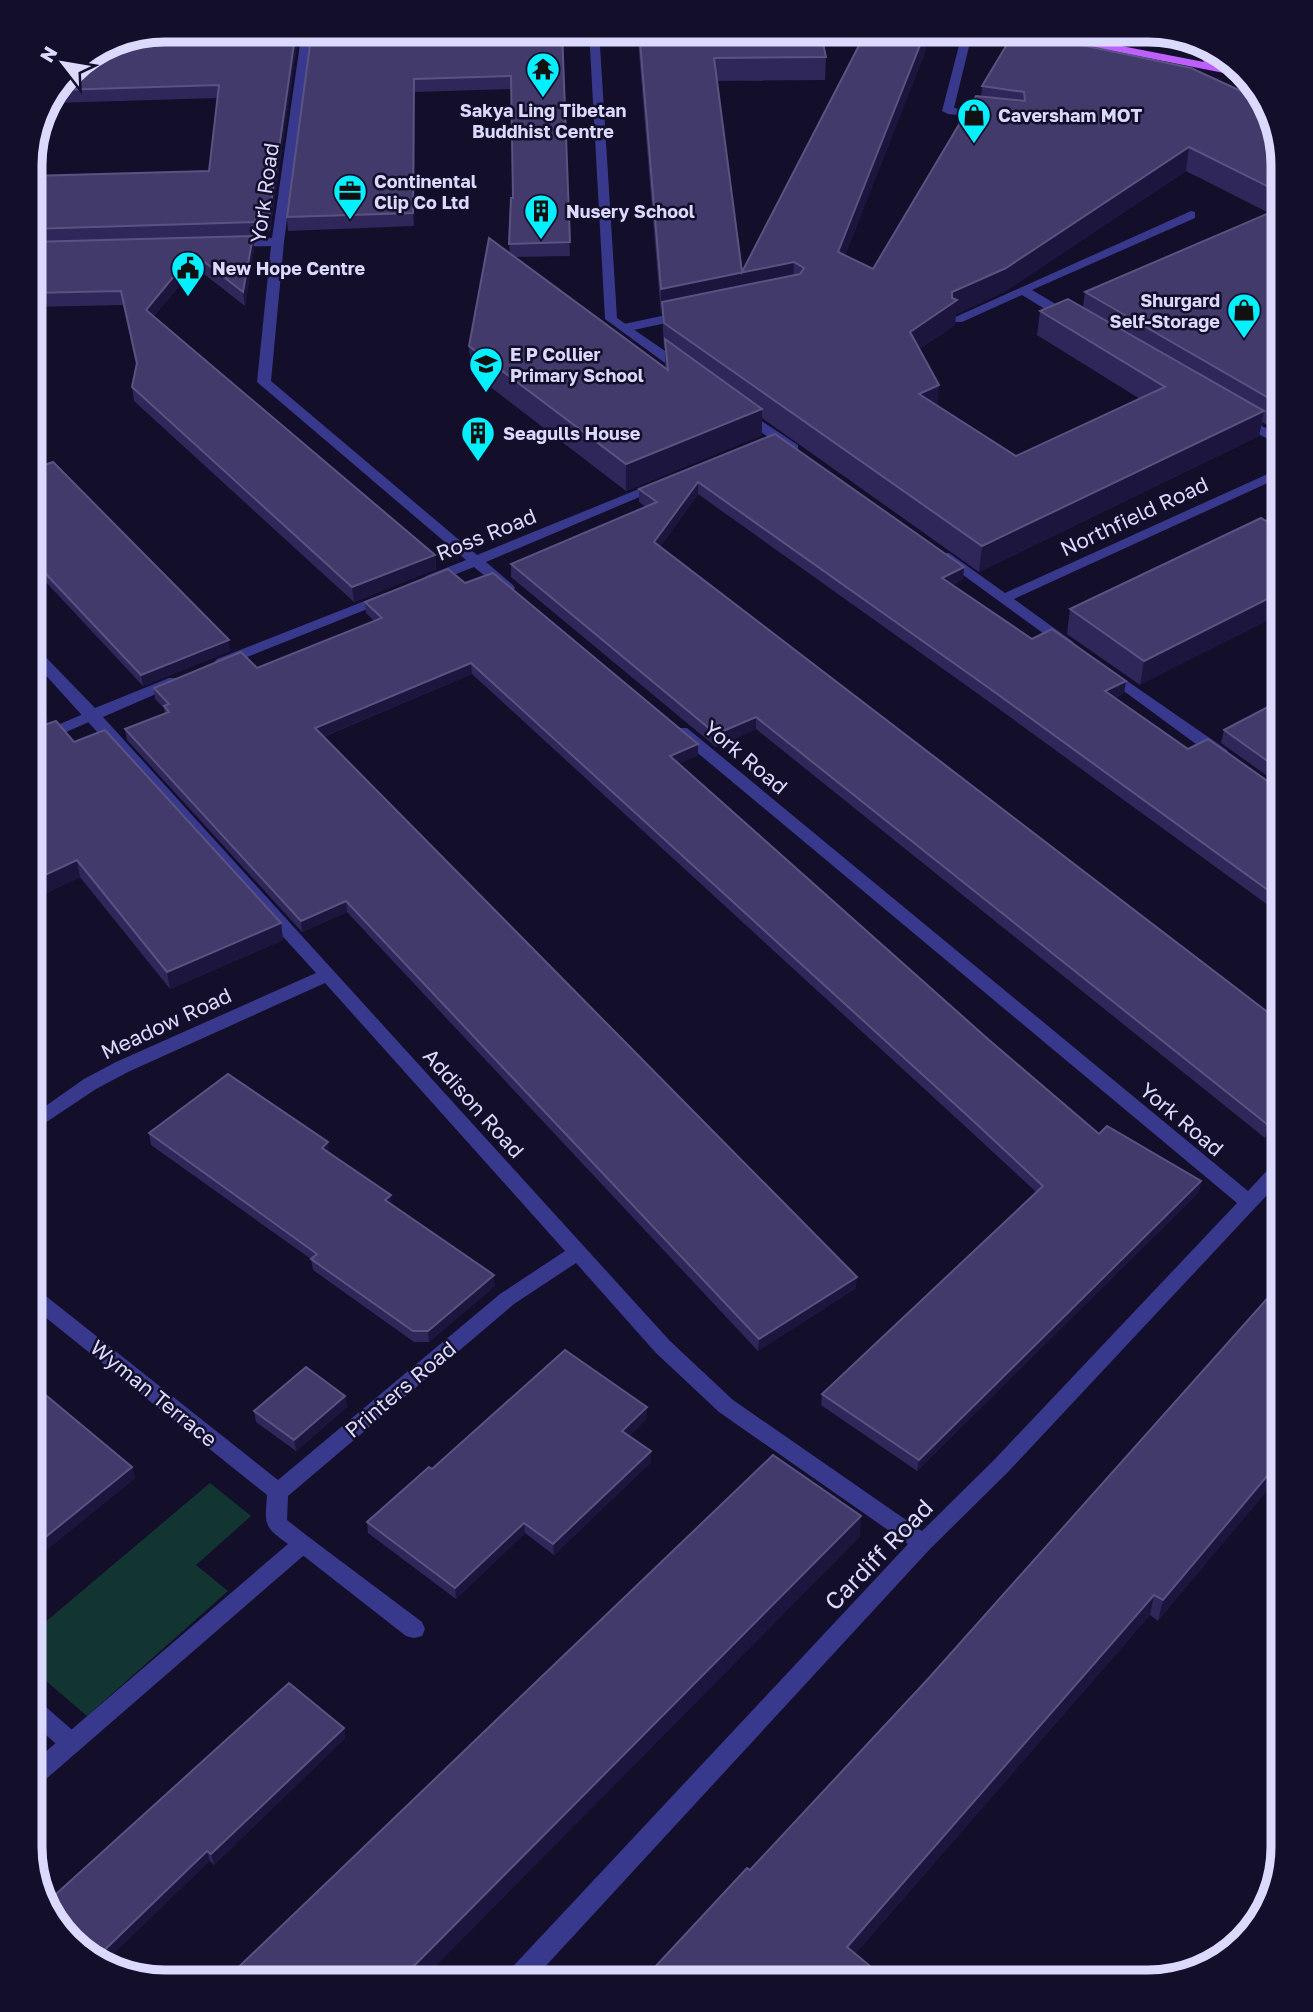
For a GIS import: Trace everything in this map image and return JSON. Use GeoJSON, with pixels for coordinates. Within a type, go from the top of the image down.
{"type":"FeatureCollection","features":[{"type":"Feature","properties":{"kind":"main road"},"geometry":{"type":"LineString","coordinates":[[1085,42],[1225,69]]}},
{"type":"Feature","properties":{"kind":"main road"},"geometry":{"type":"LineString","coordinates":[[1207,57],[1223,67]]}},
{"type":"Feature","properties":{"kind":"street","name":"York Road"},"geometry":{"type":"LineString","coordinates":[[305,42],[278,242],[264,382],[519,597]]}},
{"type":"Feature","properties":{"kind":"street"},"geometry":{"type":"LineString","coordinates":[[595,42],[611,319],[700,382]]}},
{"type":"Feature","properties":{"kind":"street"},"geometry":{"type":"LineString","coordinates":[[965,42],[948,111],[1003,119]]}},
{"type":"Feature","properties":{"kind":"street"},"geometry":{"type":"LineString","coordinates":[[957,319],[1191,215]]}},
{"type":"Feature","properties":{"kind":"street"},"geometry":{"type":"LineString","coordinates":[[209,244],[278,242]]}},
{"type":"Feature","properties":{"kind":"street"},"geometry":{"type":"LineString","coordinates":[[1023,290],[1079,324]]}},
{"type":"Feature","properties":{"kind":"street"},"geometry":{"type":"LineString","coordinates":[[624,328],[702,312]]}},
{"type":"Feature","properties":{"kind":"street"},"geometry":{"type":"LineString","coordinates":[[733,406],[771,439],[800,453]]}},
{"type":"Feature","properties":{"kind":"street"},"geometry":{"type":"LineString","coordinates":[[1227,411],[1271,436]]}},
{"type":"Feature","properties":{"kind":"street","name":"Northfield Road"},"geometry":{"type":"LineString","coordinates":[[1003,599],[1271,476]]}},
{"type":"Feature","properties":{"kind":"street","name":"Ross Road"},"geometry":{"type":"LineString","coordinates":[[210,666],[477,561],[674,479]]}},
{"type":"Feature","properties":{"kind":"street"},"geometry":{"type":"LineString","coordinates":[[936,550],[1238,766]]}},
{"type":"Feature","properties":{"kind":"street","name":"Addison Road"},"geometry":{"type":"LineString","coordinates":[[42,662],[663,1347],[726,1406],[923,1543]]}},
{"type":"Feature","properties":{"kind":"street"},"geometry":{"type":"LineString","coordinates":[[42,737],[186,676]]}},
{"type":"Feature","properties":{"kind":"street","name":"York Road"},"geometry":{"type":"LineString","coordinates":[[670,722],[1249,1202]]}},
{"type":"Feature","properties":{"kind":"street","name":"Meadow Road"},"geometry":{"type":"LineString","coordinates":[[42,1118],[90,1084],[122,1067],[328,975]]}},
{"type":"Feature","properties":{"kind":"street","name":"Cardiff Road"},"geometry":{"type":"LineString","coordinates":[[526,1970],[923,1543],[1001,1466],[1271,1179]]}},
{"type":"Feature","properties":{"kind":"street","name":"Printers Road"},"geometry":{"type":"LineString","coordinates":[[278,1492],[507,1299],[578,1252]]}},
{"type":"Feature","properties":{"kind":"street","name":"Wyman Terrace"},"geometry":{"type":"LineString","coordinates":[[42,1303],[278,1492]]}},
{"type":"Feature","properties":{"kind":"street"},"geometry":{"type":"LineString","coordinates":[[278,1492],[276,1524],[414,1629]]}},
{"type":"Feature","properties":{"kind":"street"},"geometry":{"type":"LineString","coordinates":[[42,1768],[303,1544]]}},
{"type":"Feature","properties":{"kind":"street"},"geometry":{"type":"LineString","coordinates":[[42,1718],[71,1743]]}},
{"type":"Feature","properties":{"kind":"green space"},"geometry":{"type":"Polygon","coordinates":[[[210,1483],[251,1516],[196,1565],[228,1591],[87,1716],[42,1677],[42,1625],[210,1483]]]}},
{"type":"Feature","properties":{"kind":"building"},"geometry":{"type":"Polygon","coordinates":[[[157,42],[294,42],[269,218],[256,218],[255,222],[42,229],[42,176],[209,171],[219,85],[98,89],[98,62],[125,49],[157,42]]]}},
{"type":"Feature","properties":{"kind":"building"},"geometry":{"type":"Polygon","coordinates":[[[310,42],[562,42],[570,242],[509,244],[513,198],[511,76],[414,79],[413,213],[287,217],[310,42]]]}},
{"type":"Feature","properties":{"kind":"building"},"geometry":{"type":"Polygon","coordinates":[[[640,42],[823,42],[826,57],[714,58],[742,272],[861,42],[921,42],[838,252],[873,269],[976,96],[1025,101],[1024,92],[982,86],[1008,42],[1078,42],[1077,44],[1191,68],[1249,95],[1267,133],[1271,188],[1189,147],[1006,268],[952,292],[952,298],[957,300],[910,332],[939,385],[919,394],[1016,456],[1165,387],[1040,311],[1068,299],[1264,411],[982,546],[664,323],[662,302],[800,274],[804,268],[794,262],[661,289],[640,42]]]}},
{"type":"Feature","properties":{"kind":"building"},"geometry":{"type":"Polygon","coordinates":[[[1271,212],[1271,399],[1085,292],[1271,212]]]}},
{"type":"Feature","properties":{"kind":"building"},"geometry":{"type":"Polygon","coordinates":[[[253,236],[243,292],[193,253],[146,310],[435,555],[352,587],[132,387],[137,363],[121,291],[42,293],[42,242],[253,236]]]}},
{"type":"Feature","properties":{"kind":"building"},"geometry":{"type":"Polygon","coordinates":[[[489,238],[668,370],[665,339],[762,409],[626,464],[469,346],[489,238]]]}},
{"type":"Feature","properties":{"kind":"building"},"geometry":{"type":"Polygon","coordinates":[[[775,434],[964,567],[942,578],[1032,639],[1052,629],[1126,681],[1105,691],[1188,749],[1208,739],[1271,784],[1271,892],[698,482],[654,542],[1271,1015],[1271,1122],[1268,1125],[756,717],[716,734],[511,564],[657,502],[639,489],[775,434]]]}},
{"type":"Feature","properties":{"kind":"building"},"geometry":{"type":"Polygon","coordinates":[[[53,462],[229,640],[141,675],[42,570],[42,466],[53,462]]]}},
{"type":"Feature","properties":{"kind":"building"},"geometry":{"type":"Polygon","coordinates":[[[1261,518],[1266,521],[1271,519],[1271,597],[1144,661],[1070,609],[1261,518]]]}},
{"type":"Feature","properties":{"kind":"building"},"geometry":{"type":"Polygon","coordinates":[[[448,569],[465,583],[493,573],[698,744],[670,756],[989,1040],[1099,1134],[1107,1126],[1201,1181],[919,1460],[822,1394],[1043,1186],[969,1117],[471,663],[315,728],[857,1277],[759,1339],[346,901],[301,921],[125,729],[169,712],[164,706],[169,704],[154,688],[241,652],[257,668],[382,618],[365,602],[448,569]]]}},
{"type":"Feature","properties":{"kind":"building"},"geometry":{"type":"Polygon","coordinates":[[[1271,705],[1271,763],[1224,730],[1271,705]]]}},
{"type":"Feature","properties":{"kind":"building"},"geometry":{"type":"Polygon","coordinates":[[[56,721],[74,742],[105,730],[281,923],[167,972],[77,860],[42,876],[42,726],[56,721]]]}},
{"type":"Feature","properties":{"kind":"building"},"geometry":{"type":"Polygon","coordinates":[[[228,1074],[328,1142],[322,1148],[391,1195],[385,1200],[494,1275],[428,1331],[413,1331],[311,1259],[317,1254],[149,1133],[228,1074]]]}},
{"type":"Feature","properties":{"kind":"building"},"geometry":{"type":"Polygon","coordinates":[[[1271,1294],[1271,1471],[1163,1600],[1154,1595],[847,1947],[870,1966],[866,1970],[652,1970],[747,1868],[750,1870],[928,1679],[1271,1294]]]}},
{"type":"Feature","properties":{"kind":"building"},"geometry":{"type":"Polygon","coordinates":[[[565,1350],[647,1407],[622,1431],[651,1451],[553,1544],[524,1523],[455,1588],[367,1522],[429,1467],[432,1469],[565,1350]]]}},
{"type":"Feature","properties":{"kind":"building"},"geometry":{"type":"Polygon","coordinates":[[[306,1367],[345,1396],[294,1440],[254,1411],[306,1367]]]}},
{"type":"Feature","properties":{"kind":"building"},"geometry":{"type":"Polygon","coordinates":[[[42,1392],[132,1467],[42,1540],[42,1392]]]}},
{"type":"Feature","properties":{"kind":"building"},"geometry":{"type":"Polygon","coordinates":[[[773,1455],[861,1516],[410,1970],[236,1970],[773,1455]]]}},
{"type":"Feature","properties":{"kind":"building"},"geometry":{"type":"Polygon","coordinates":[[[289,1683],[344,1728],[211,1854],[207,1851],[102,1952],[72,1928],[52,1897],[289,1683]]]}},
{"type":"Feature","properties":{"kind":"place","name":"Sakya Ling Tibetan Buddhist Centre"},"geometry":{"type":"Point","coordinates":[543,99]}},
{"type":"Feature","properties":{"kind":"place","name":"Caversham MOT"},"geometry":{"type":"Point","coordinates":[974,145]}},
{"type":"Feature","properties":{"kind":"place","name":"Continental Clip Co Ltd"},"geometry":{"type":"Point","coordinates":[350,221]}},
{"type":"Feature","properties":{"kind":"place","name":"Nusery School"},"geometry":{"type":"Point","coordinates":[541,241]}},
{"type":"Feature","properties":{"kind":"place","name":"New Hope Centre"},"geometry":{"type":"Point","coordinates":[188,298]}},
{"type":"Feature","properties":{"kind":"place","name":"Shurgard Self-Storage"},"geometry":{"type":"Point","coordinates":[1244,340]}},
{"type":"Feature","properties":{"kind":"place","name":"E P Collier Primary School"},"geometry":{"type":"Point","coordinates":[486,394]}},
{"type":"Feature","properties":{"kind":"place","name":"Seagulls House"},"geometry":{"type":"Point","coordinates":[478,463]}}]}
